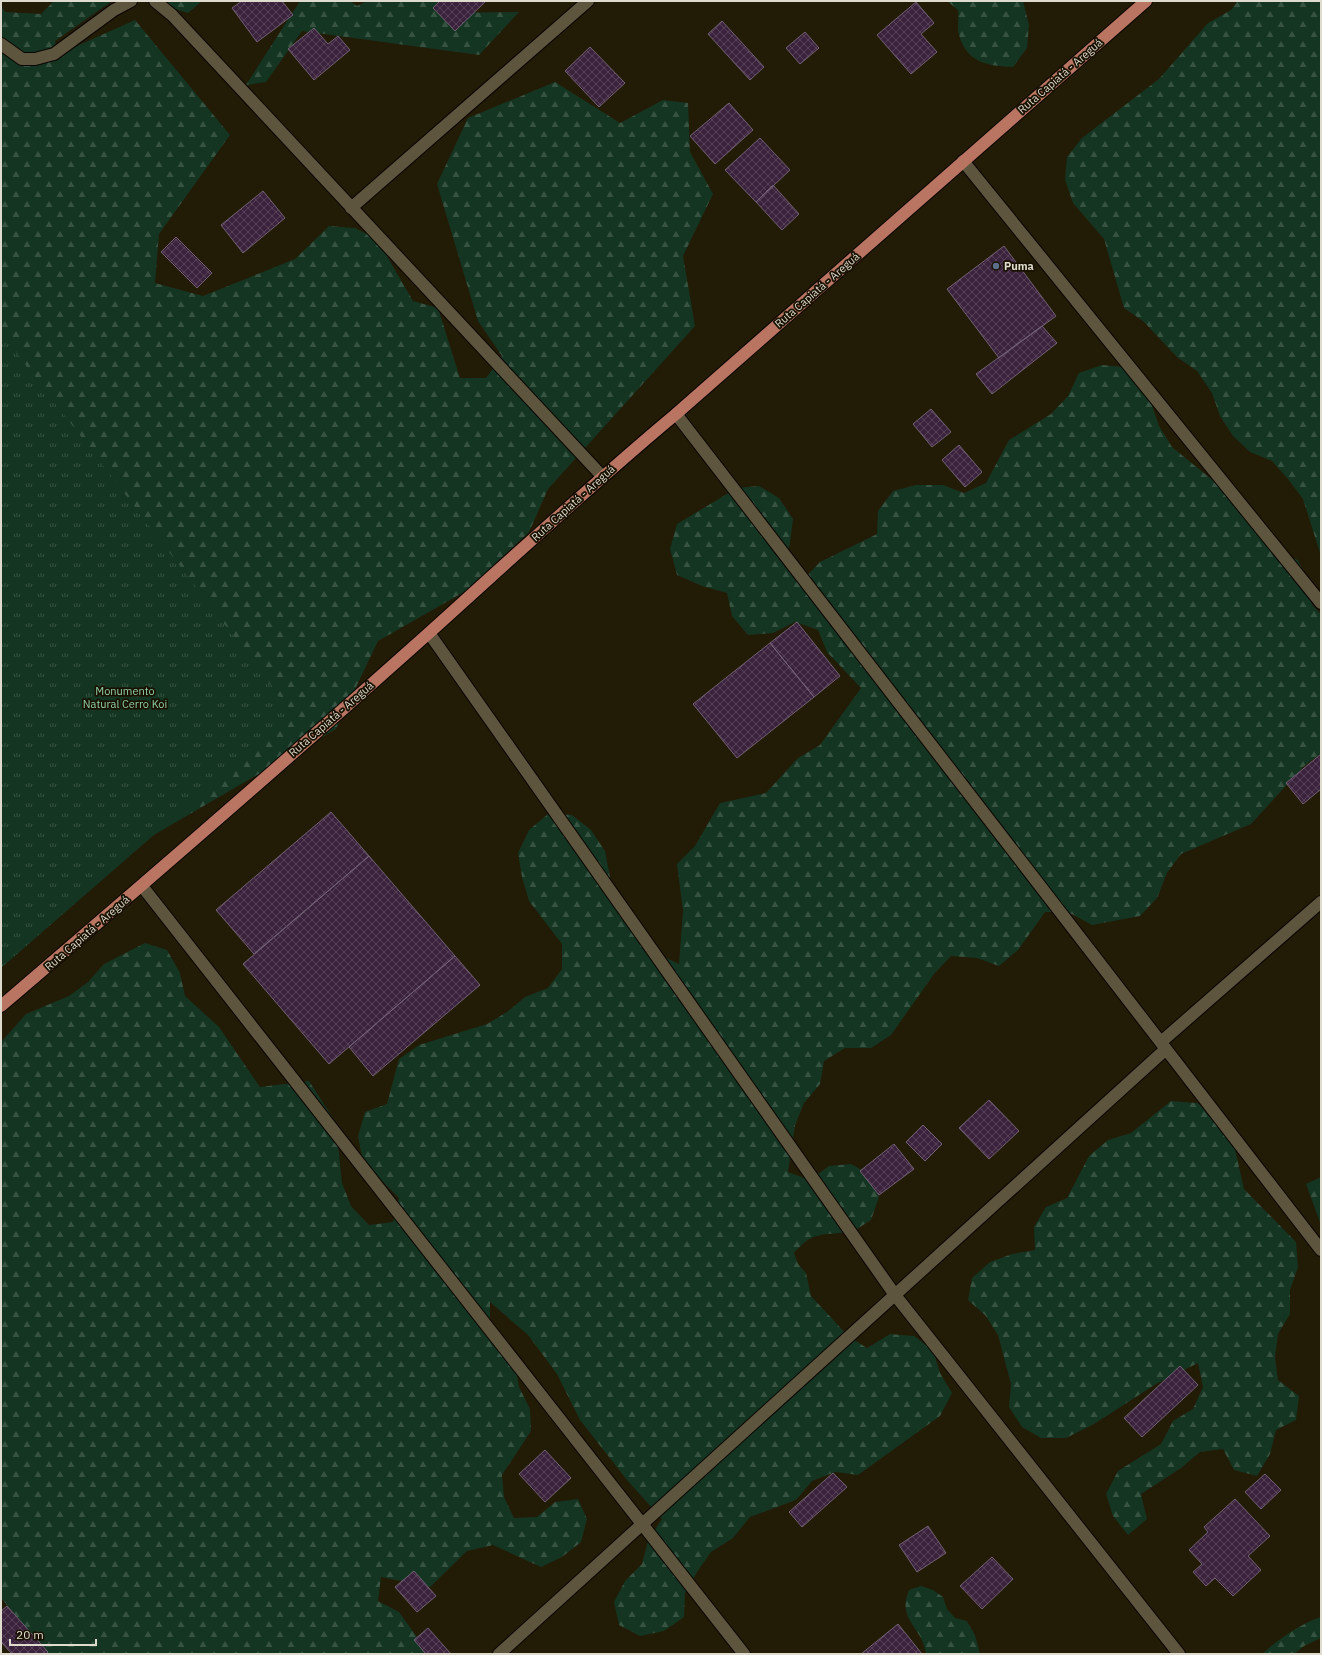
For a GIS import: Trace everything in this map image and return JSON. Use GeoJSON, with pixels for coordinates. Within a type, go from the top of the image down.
{"type":"FeatureCollection","features":[{"type":"Feature","properties":{"kind":"main road","name":"Ruta Capiatá - Areguá"},"geometry":{"type":"LineString","coordinates":[[1,1006],[142,886],[429,633],[602,476],[676,414],[1146,1]]}},
{"type":"Feature","properties":{"kind":"street"},"geometry":{"type":"LineString","coordinates":[[1,44],[22,58],[35,58],[54,54],[114,10],[131,1]]}},
{"type":"Feature","properties":{"kind":"street"},"geometry":{"type":"LineString","coordinates":[[155,1],[172,15],[602,476]]}},
{"type":"Feature","properties":{"kind":"street"},"geometry":{"type":"LineString","coordinates":[[351,208],[588,1]]}},
{"type":"Feature","properties":{"kind":"street"},"geometry":{"type":"LineString","coordinates":[[963,161],[1321,603]]}},
{"type":"Feature","properties":{"kind":"street"},"geometry":{"type":"LineString","coordinates":[[676,414],[1321,1250]]}},
{"type":"Feature","properties":{"kind":"street"},"geometry":{"type":"LineString","coordinates":[[429,633],[895,1295],[1179,1654]]}},
{"type":"Feature","properties":{"kind":"street"},"geometry":{"type":"LineString","coordinates":[[142,886],[744,1654]]}},
{"type":"Feature","properties":{"kind":"street"},"geometry":{"type":"LineString","coordinates":[[499,1654],[895,1295],[1164,1045],[1321,902]]}},
{"type":"Feature","properties":{"kind":"green space"},"geometry":{"type":"Polygon","coordinates":[[[54,1],[112,1],[55,41],[59,54],[135,20],[230,135],[159,234],[155,283],[203,296],[295,259],[329,226],[355,228],[377,239],[413,301],[438,308],[460,378],[486,378],[502,356],[478,321],[437,184],[468,118],[555,82],[620,123],[663,100],[688,103],[690,152],[713,194],[683,256],[695,326],[548,489],[529,532],[464,592],[378,641],[336,729],[104,864],[1,959],[1,5],[5,12],[41,14],[54,1]]]}},
{"type":"Feature","properties":{"kind":"green space"},"geometry":{"type":"Polygon","coordinates":[[[150,1],[202,1],[188,13],[150,1]]]}},
{"type":"Feature","properties":{"kind":"green space"},"geometry":{"type":"Polygon","coordinates":[[[300,1],[350,1],[357,6],[367,1],[437,1],[442,13],[519,12],[479,55],[302,31],[266,82],[246,85],[300,1]]]}},
{"type":"Feature","properties":{"kind":"green space"},"geometry":{"type":"Polygon","coordinates":[[[947,1],[1023,1],[1029,25],[1027,48],[1013,67],[987,64],[973,57],[967,52],[959,35],[958,10],[947,1]]]}},
{"type":"Feature","properties":{"kind":"green space"},"geometry":{"type":"Polygon","coordinates":[[[1238,1],[1321,1],[1321,556],[1303,499],[1288,479],[1272,461],[1250,452],[1233,436],[1220,416],[1212,393],[1197,371],[1177,357],[1143,321],[1124,308],[1104,239],[1073,203],[1065,180],[1067,157],[1082,138],[1159,79],[1208,23],[1231,10],[1238,1]]]}},
{"type":"Feature","properties":{"kind":"green space","name":"Monumento Natural Cerro Koi"},"geometry":{"type":"Polygon","coordinates":[[[1,332],[293,714],[1,968],[1,332]]]}},
{"type":"Feature","properties":{"kind":"green space"},"geometry":{"type":"Polygon","coordinates":[[[1102,365],[1124,367],[1143,379],[1159,426],[1172,447],[1227,492],[1276,553],[1298,560],[1308,583],[1312,605],[1321,614],[1321,753],[1303,767],[1251,824],[1181,854],[1167,873],[1157,898],[1140,916],[1092,925],[1068,912],[1045,912],[1018,950],[999,966],[977,958],[951,956],[934,974],[891,1035],[871,1048],[845,1048],[824,1061],[820,1084],[804,1103],[795,1125],[788,1172],[810,1180],[829,1166],[851,1164],[871,1175],[879,1197],[871,1220],[851,1231],[813,1237],[794,1253],[798,1264],[806,1273],[811,1296],[848,1336],[867,1348],[890,1334],[914,1336],[933,1350],[940,1373],[952,1393],[940,1416],[858,1475],[835,1472],[812,1481],[796,1500],[750,1517],[733,1538],[711,1552],[697,1572],[685,1593],[684,1617],[664,1631],[640,1636],[619,1625],[614,1602],[625,1581],[642,1564],[648,1541],[662,1519],[627,1480],[580,1420],[557,1374],[528,1335],[490,1302],[490,1325],[515,1364],[519,1387],[530,1409],[531,1431],[502,1475],[504,1497],[514,1518],[537,1517],[555,1502],[578,1499],[587,1519],[581,1542],[562,1557],[541,1567],[493,1545],[467,1551],[430,1587],[381,1577],[378,1601],[399,1612],[427,1651],[427,1654],[48,1654],[1,1598],[1,1042],[26,1014],[69,996],[88,982],[104,964],[145,943],[167,950],[180,973],[185,996],[219,1027],[260,1087],[309,1081],[336,1123],[342,1183],[351,1206],[369,1225],[393,1222],[399,1198],[363,1162],[358,1136],[365,1112],[387,1104],[399,1059],[419,1045],[487,1024],[507,1012],[525,997],[548,988],[562,969],[562,944],[529,901],[522,877],[518,853],[529,830],[548,814],[572,815],[591,830],[605,851],[614,898],[658,954],[679,964],[683,911],[677,864],[695,846],[720,803],[766,793],[798,758],[820,745],[861,688],[827,652],[818,630],[795,622],[773,633],[748,635],[732,616],[727,593],[702,586],[677,575],[670,549],[677,524],[737,488],[759,486],[779,498],[793,519],[790,543],[784,567],[804,579],[820,562],[877,534],[878,511],[893,491],[916,485],[943,485],[964,493],[986,483],[1009,440],[1051,414],[1068,396],[1079,373],[1102,365]]]}},
{"type":"Feature","properties":{"kind":"green space"},"geometry":{"type":"Polygon","coordinates":[[[1171,1101],[1197,1103],[1216,1118],[1233,1140],[1244,1189],[1296,1242],[1298,1267],[1290,1290],[1290,1314],[1278,1334],[1275,1357],[1278,1380],[1299,1396],[1296,1420],[1276,1430],[1270,1454],[1257,1476],[1234,1470],[1223,1449],[1200,1452],[1181,1468],[1141,1494],[1147,1519],[1128,1535],[1113,1516],[1106,1494],[1118,1471],[1161,1444],[1173,1421],[1193,1409],[1203,1387],[1198,1363],[1156,1384],[1094,1424],[1066,1438],[1041,1438],[1022,1427],[1009,1407],[1011,1384],[998,1335],[985,1315],[968,1300],[972,1278],[990,1262],[1012,1254],[1035,1250],[1034,1227],[1046,1207],[1067,1198],[1089,1156],[1108,1140],[1131,1133],[1171,1101]]]}},
{"type":"Feature","properties":{"kind":"green space"},"geometry":{"type":"Polygon","coordinates":[[[1321,1177],[1321,1225],[1306,1184],[1321,1177]]]}},
{"type":"Feature","properties":{"kind":"green space"},"geometry":{"type":"Polygon","coordinates":[[[921,1586],[933,1590],[943,1597],[947,1609],[955,1618],[967,1621],[975,1635],[980,1654],[926,1654],[924,1645],[908,1616],[906,1609],[906,1600],[909,1590],[921,1586]]]}},
{"type":"Feature","properties":{"kind":"green space"},"geometry":{"type":"Polygon","coordinates":[[[1321,1617],[1321,1638],[1304,1646],[1294,1654],[1262,1654],[1290,1632],[1314,1619],[1321,1617]]]}},
{"type":"Feature","properties":{"kind":"building"},"geometry":{"type":"Polygon","coordinates":[[[242,1],[282,1],[293,15],[257,42],[232,8],[242,1]]]}},
{"type":"Feature","properties":{"kind":"building"},"geometry":{"type":"Polygon","coordinates":[[[440,1],[485,2],[455,31],[433,8],[440,1]]]}},
{"type":"Feature","properties":{"kind":"building"},"geometry":{"type":"Polygon","coordinates":[[[916,2],[934,23],[921,34],[937,52],[911,74],[877,35],[916,2]]]}},
{"type":"Feature","properties":{"kind":"building"},"geometry":{"type":"Polygon","coordinates":[[[722,21],[764,67],[750,80],[708,34],[722,21]]]}},
{"type":"Feature","properties":{"kind":"building"},"geometry":{"type":"Polygon","coordinates":[[[314,28],[328,44],[338,36],[350,50],[314,80],[288,49],[314,28]]]}},
{"type":"Feature","properties":{"kind":"building"},"geometry":{"type":"Polygon","coordinates":[[[805,32],[819,48],[800,64],[786,48],[805,32]]]}},
{"type":"Feature","properties":{"kind":"building"},"geometry":{"type":"Polygon","coordinates":[[[590,47],[625,83],[599,107],[565,71],[590,47]]]}},
{"type":"Feature","properties":{"kind":"building"},"geometry":{"type":"Polygon","coordinates":[[[729,103],[753,130],[715,164],[690,136],[729,103]]]}},
{"type":"Feature","properties":{"kind":"building"},"geometry":{"type":"Polygon","coordinates":[[[760,138],[790,170],[756,202],[725,170],[760,138]]]}},
{"type":"Feature","properties":{"kind":"building"},"geometry":{"type":"Polygon","coordinates":[[[773,185],[799,214],[782,230],[756,202],[773,185]]]}},
{"type":"Feature","properties":{"kind":"building"},"geometry":{"type":"Polygon","coordinates":[[[263,191],[285,218],[243,253],[221,225],[263,191]]]}},
{"type":"Feature","properties":{"kind":"building"},"geometry":{"type":"Polygon","coordinates":[[[176,237],[212,273],[197,288],[161,252],[176,237]]]}},
{"type":"Feature","properties":{"kind":"building"},"geometry":{"type":"Polygon","coordinates":[[[1004,246],[1056,316],[999,358],[947,289],[1004,246]]]}},
{"type":"Feature","properties":{"kind":"building"},"geometry":{"type":"Polygon","coordinates":[[[1042,326],[1057,343],[992,394],[976,374],[1042,326]]]}},
{"type":"Feature","properties":{"kind":"building"},"geometry":{"type":"Polygon","coordinates":[[[931,409],[951,432],[932,447],[913,424],[931,409]]]}},
{"type":"Feature","properties":{"kind":"building"},"geometry":{"type":"Polygon","coordinates":[[[959,445],[982,472],[965,487],[942,460],[959,445]]]}},
{"type":"Feature","properties":{"kind":"building"},"geometry":{"type":"Polygon","coordinates":[[[797,622],[840,676],[814,697],[770,643],[797,622]]]}},
{"type":"Feature","properties":{"kind":"building"},"geometry":{"type":"Polygon","coordinates":[[[770,643],[814,697],[737,758],[693,704],[770,643]]]}},
{"type":"Feature","properties":{"kind":"building"},"geometry":{"type":"Polygon","coordinates":[[[1321,754],[1321,789],[1303,804],[1286,783],[1321,754]]]}},
{"type":"Feature","properties":{"kind":"building"},"geometry":{"type":"Polygon","coordinates":[[[331,812],[369,856],[254,954],[216,910],[331,812]]]}},
{"type":"Feature","properties":{"kind":"building"},"geometry":{"type":"Polygon","coordinates":[[[369,856],[455,956],[329,1064],[243,964],[369,856]]]}},
{"type":"Feature","properties":{"kind":"building"},"geometry":{"type":"Polygon","coordinates":[[[455,956],[480,985],[373,1076],[349,1047],[455,956]]]}},
{"type":"Feature","properties":{"kind":"building"},"geometry":{"type":"Polygon","coordinates":[[[989,1100],[1019,1131],[989,1159],[959,1128],[989,1100]]]}},
{"type":"Feature","properties":{"kind":"building"},"geometry":{"type":"Polygon","coordinates":[[[923,1125],[942,1144],[925,1161],[906,1142],[923,1125]]]}},
{"type":"Feature","properties":{"kind":"building"},"geometry":{"type":"Polygon","coordinates":[[[894,1144],[914,1169],[879,1195],[860,1171],[894,1144]]]}},
{"type":"Feature","properties":{"kind":"building"},"geometry":{"type":"Polygon","coordinates":[[[1180,1366],[1198,1385],[1142,1437],[1124,1418],[1180,1366]]]}},
{"type":"Feature","properties":{"kind":"building"},"geometry":{"type":"Polygon","coordinates":[[[545,1450],[571,1478],[545,1502],[519,1474],[545,1450]]]}},
{"type":"Feature","properties":{"kind":"building"},"geometry":{"type":"Polygon","coordinates":[[[833,1473],[847,1487],[802,1527],[789,1512],[833,1473]]]}},
{"type":"Feature","properties":{"kind":"building"},"geometry":{"type":"Polygon","coordinates":[[[1265,1474],[1281,1490],[1261,1509],[1245,1492],[1265,1474]]]}},
{"type":"Feature","properties":{"kind":"building"},"geometry":{"type":"Polygon","coordinates":[[[1235,1499],[1270,1536],[1248,1556],[1261,1570],[1233,1596],[1215,1578],[1206,1586],[1193,1572],[1202,1564],[1189,1550],[1208,1532],[1204,1527],[1235,1499]]]}},
{"type":"Feature","properties":{"kind":"building"},"geometry":{"type":"Polygon","coordinates":[[[928,1526],[946,1553],[917,1572],[899,1545],[928,1526]]]}},
{"type":"Feature","properties":{"kind":"building"},"geometry":{"type":"Polygon","coordinates":[[[992,1557],[1013,1579],[982,1609],[960,1586],[992,1557]]]}},
{"type":"Feature","properties":{"kind":"building"},"geometry":{"type":"Polygon","coordinates":[[[414,1571],[436,1596],[417,1612],[395,1587],[414,1571]]]}},
{"type":"Feature","properties":{"kind":"building"},"geometry":{"type":"Polygon","coordinates":[[[7,1606],[48,1652],[46,1654],[12,1654],[1,1642],[1,1611],[7,1606]]]}},
{"type":"Feature","properties":{"kind":"building"},"geometry":{"type":"Polygon","coordinates":[[[898,1624],[922,1654],[861,1654],[898,1624]]]}},
{"type":"Feature","properties":{"kind":"building"},"geometry":{"type":"Polygon","coordinates":[[[428,1628],[451,1654],[426,1654],[414,1640],[428,1628]]]}},
{"type":"Feature","properties":{"kind":"place","name":"Puma"},"geometry":{"type":"Point","coordinates":[996,266]}}]}
